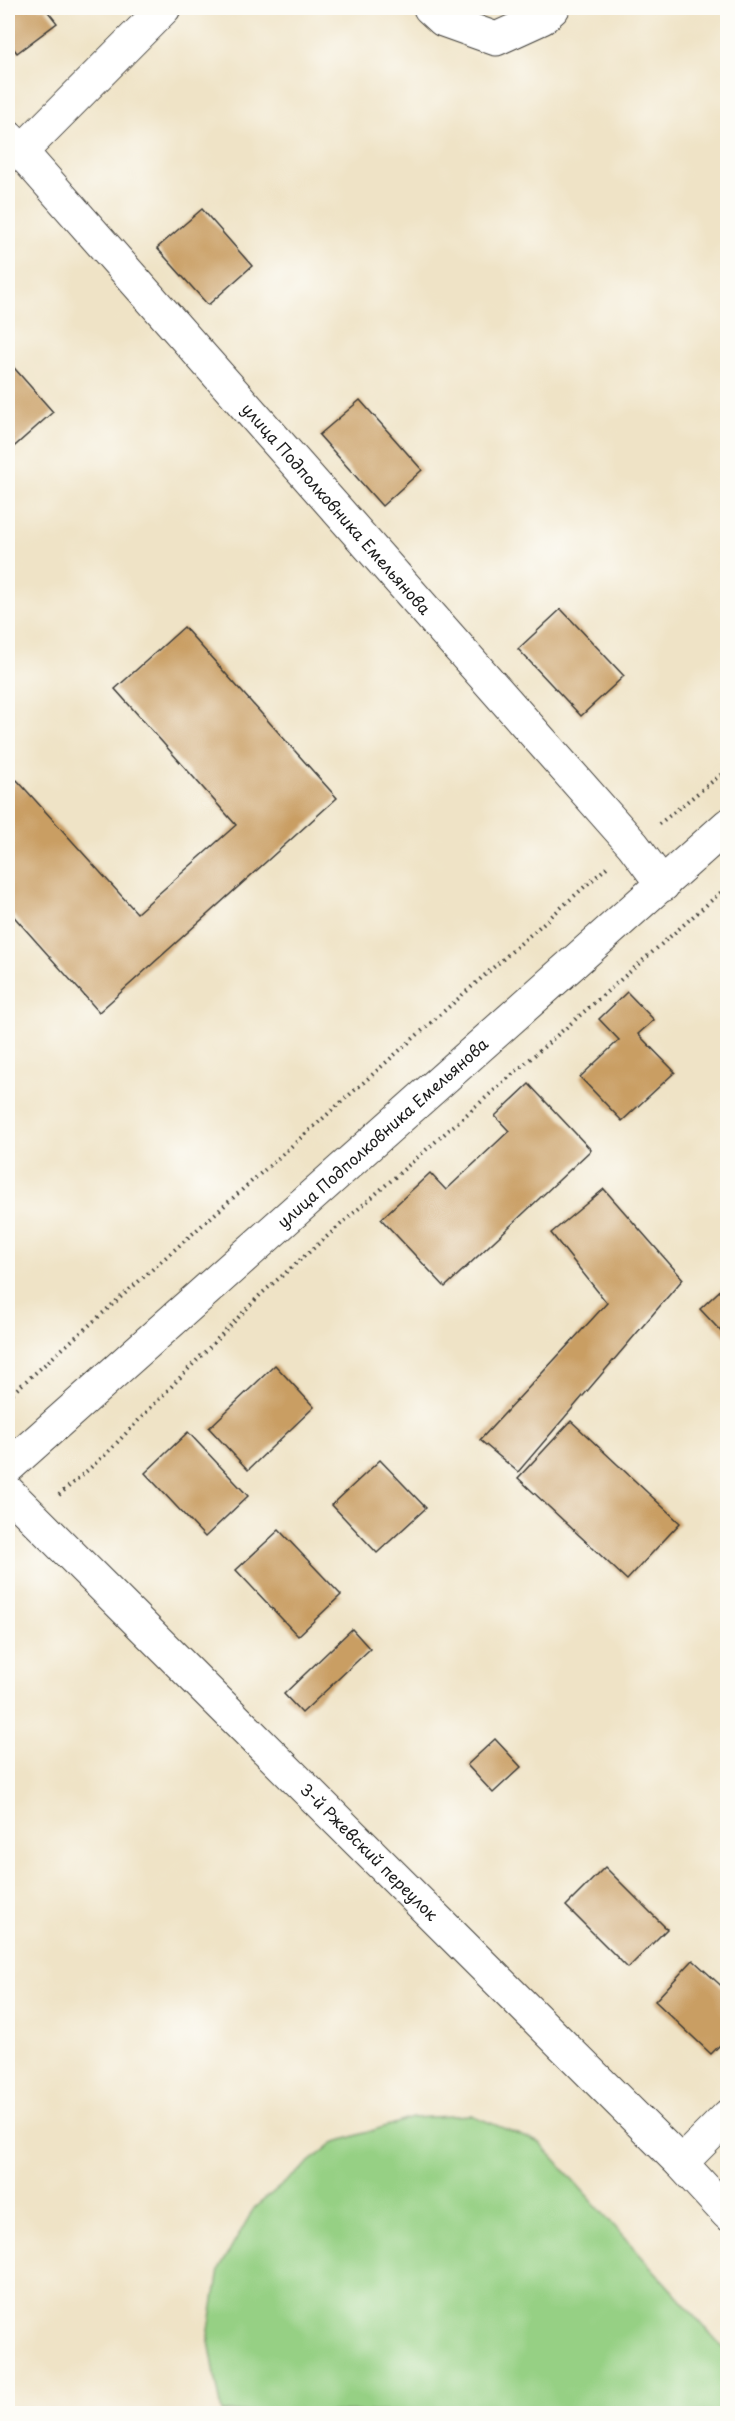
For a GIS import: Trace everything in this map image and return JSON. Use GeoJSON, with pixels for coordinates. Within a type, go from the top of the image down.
{"type":"FeatureCollection","features":[{"type":"Feature","properties":{"kind":"street"},"geometry":{"type":"LineString","coordinates":[[14,145],[164,8]]}},
{"type":"Feature","properties":{"kind":"street"},"geometry":{"type":"LineString","coordinates":[[430,8],[443,20],[496,39],[542,18],[553,8]]}},
{"type":"Feature","properties":{"kind":"street","name":"улица Подполковника Емельянова"},"geometry":{"type":"LineString","coordinates":[[14,145],[633,845],[663,885]]}},
{"type":"Feature","properties":{"kind":"street","name":"улица Подполковника Емельянова"},"geometry":{"type":"LineString","coordinates":[[8,1467],[102,1380],[663,885],[724,836]]}},
{"type":"Feature","properties":{"kind":"street","name":"3-й Ржевский переулок"},"geometry":{"type":"LineString","coordinates":[[8,1492],[681,2163],[728,2214]]}},
{"type":"Feature","properties":{"kind":"street"},"geometry":{"type":"LineString","coordinates":[[681,2163],[728,2116]]}},
{"type":"Feature","properties":{"kind":"path"},"geometry":{"type":"LineString","coordinates":[[8,1397],[633,845],[728,769]]}},
{"type":"Feature","properties":{"kind":"path"},"geometry":{"type":"LineString","coordinates":[[34,1518],[105,1455],[260,1295],[728,886]]}},
{"type":"Feature","properties":{"kind":"green space"},"geometry":{"type":"Polygon","coordinates":[[[471,2115],[540,2143],[727,2352],[727,2413],[222,2412],[208,2336],[219,2270],[254,2208],[333,2143],[412,2118],[471,2115]]]}},
{"type":"Feature","properties":{"kind":"building"},"geometry":{"type":"Polygon","coordinates":[[[8,8],[45,8],[57,23],[17,53],[8,41],[8,8]]]}},
{"type":"Feature","properties":{"kind":"building"},"geometry":{"type":"Polygon","coordinates":[[[202,209],[252,266],[208,305],[157,248],[202,209]]]}},
{"type":"Feature","properties":{"kind":"building"},"geometry":{"type":"Polygon","coordinates":[[[8,361],[53,412],[8,452],[8,361]]]}},
{"type":"Feature","properties":{"kind":"building"},"geometry":{"type":"Polygon","coordinates":[[[360,400],[422,470],[382,506],[319,435],[360,400]]]}},
{"type":"Feature","properties":{"kind":"building"},"geometry":{"type":"Polygon","coordinates":[[[561,609],[624,676],[581,716],[518,649],[561,609]]]}},
{"type":"Feature","properties":{"kind":"building"},"geometry":{"type":"Polygon","coordinates":[[[184,627],[337,798],[99,1012],[8,910],[8,789],[17,780],[137,913],[236,825],[115,689],[184,627]]]}},
{"type":"Feature","properties":{"kind":"building"},"geometry":{"type":"Polygon","coordinates":[[[627,992],[654,1020],[638,1034],[675,1072],[622,1121],[580,1077],[619,1040],[599,1019],[627,992]]]}},
{"type":"Feature","properties":{"kind":"building"},"geometry":{"type":"Polygon","coordinates":[[[529,1084],[591,1150],[445,1287],[381,1219],[430,1173],[446,1190],[509,1131],[495,1116],[529,1084]]]}},
{"type":"Feature","properties":{"kind":"building"},"geometry":{"type":"Polygon","coordinates":[[[604,1189],[683,1279],[518,1472],[480,1440],[607,1303],[551,1233],[604,1189]]]}},
{"type":"Feature","properties":{"kind":"building"},"geometry":{"type":"Polygon","coordinates":[[[728,1283],[728,1339],[700,1309],[728,1283]]]}},
{"type":"Feature","properties":{"kind":"building"},"geometry":{"type":"Polygon","coordinates":[[[275,1365],[314,1407],[248,1470],[209,1428],[275,1365]]]}},
{"type":"Feature","properties":{"kind":"building"},"geometry":{"type":"Polygon","coordinates":[[[571,1421],[680,1523],[627,1580],[518,1478],[571,1421]]]}},
{"type":"Feature","properties":{"kind":"building"},"geometry":{"type":"Polygon","coordinates":[[[188,1432],[248,1496],[205,1537],[145,1473],[188,1432]]]}},
{"type":"Feature","properties":{"kind":"building"},"geometry":{"type":"Polygon","coordinates":[[[380,1460],[426,1508],[377,1553],[332,1505],[380,1460]]]}},
{"type":"Feature","properties":{"kind":"building"},"geometry":{"type":"Polygon","coordinates":[[[279,1530],[341,1595],[298,1636],[236,1570],[279,1530]]]}},
{"type":"Feature","properties":{"kind":"building"},"geometry":{"type":"Polygon","coordinates":[[[352,1629],[370,1649],[302,1713],[284,1694],[352,1629]]]}},
{"type":"Feature","properties":{"kind":"building"},"geometry":{"type":"Polygon","coordinates":[[[495,1739],[521,1767],[493,1793],[467,1765],[495,1739]]]}},
{"type":"Feature","properties":{"kind":"building"},"geometry":{"type":"Polygon","coordinates":[[[605,1867],[667,1929],[628,1968],[566,1906],[605,1867]]]}},
{"type":"Feature","properties":{"kind":"building"},"geometry":{"type":"Polygon","coordinates":[[[693,1960],[728,1992],[728,2037],[711,2054],[655,2001],[693,1960]]]}}]}
